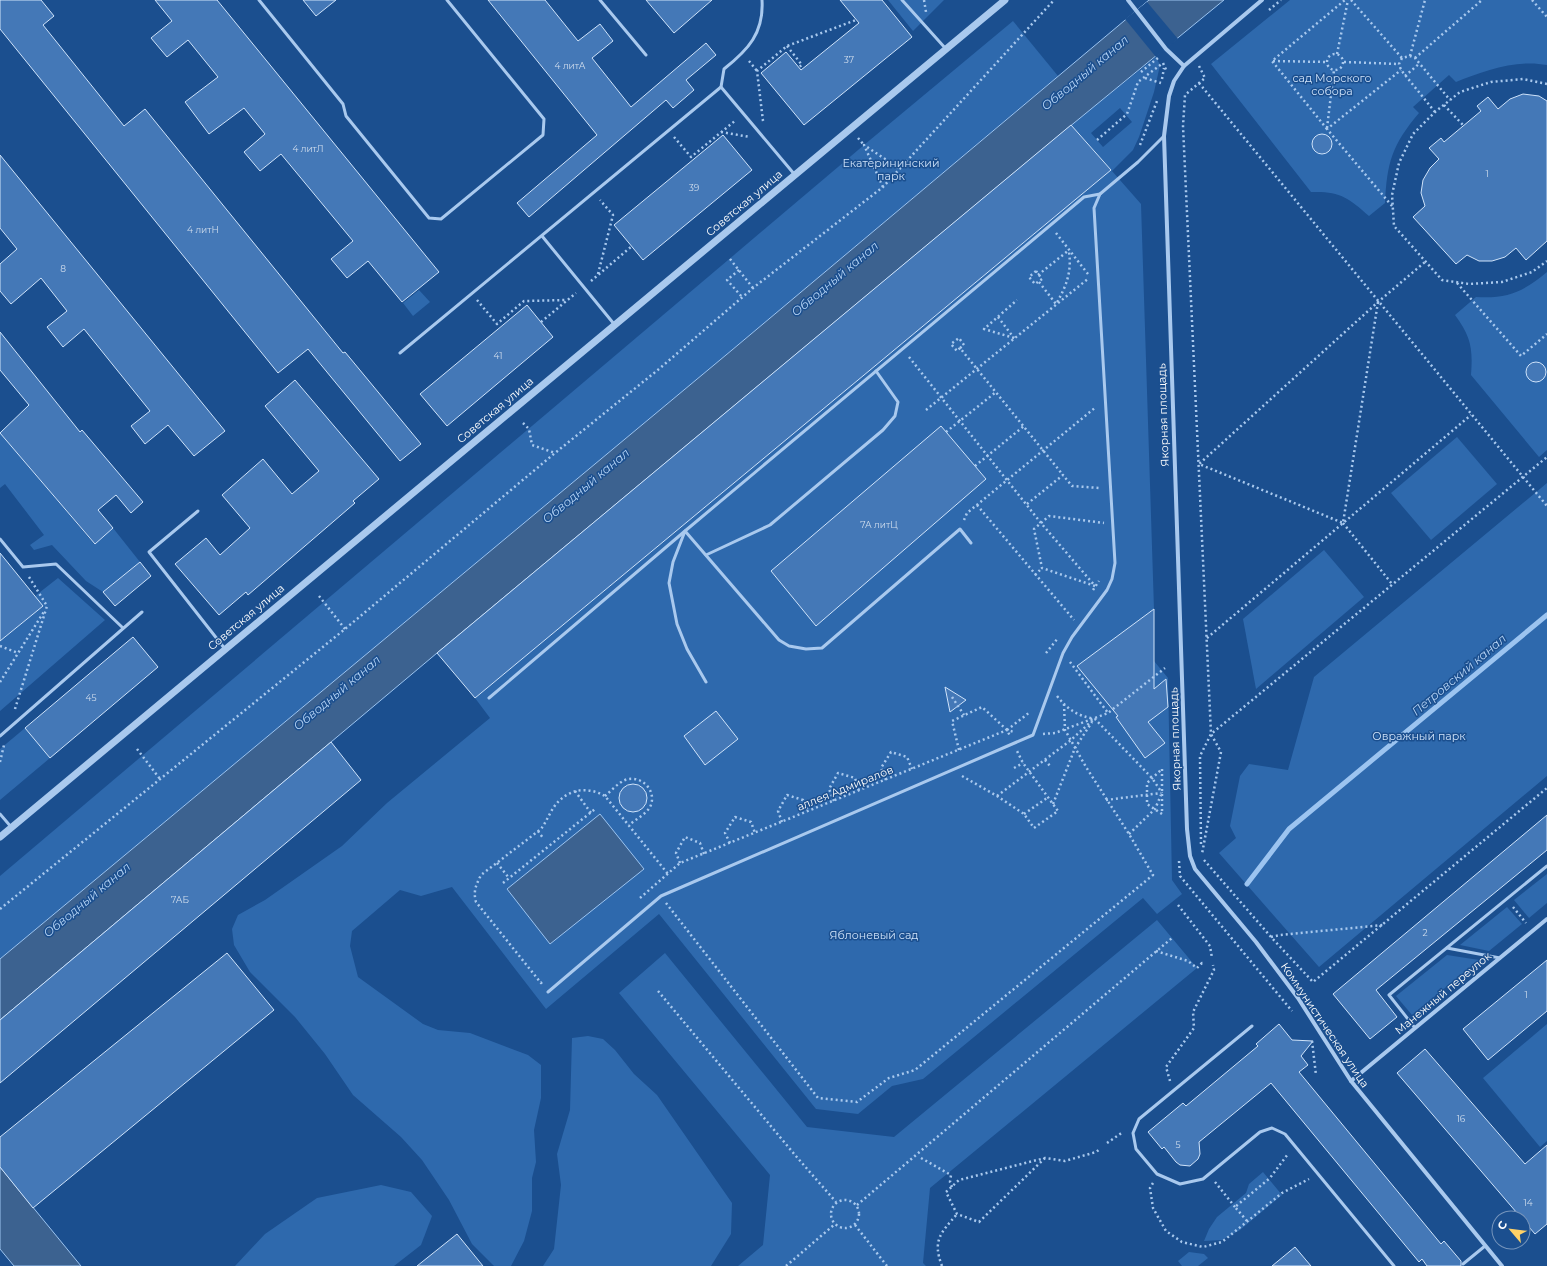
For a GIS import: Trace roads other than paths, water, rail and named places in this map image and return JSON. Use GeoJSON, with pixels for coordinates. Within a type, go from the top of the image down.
{"type":"FeatureCollection","features":[{"type":"Feature","properties":{"kind":"street","name":"Советская улица"},"geometry":{"type":"LineString","coordinates":[[0,837],[1005,0]]}},
{"type":"Feature","properties":{"kind":"street"},"geometry":{"type":"LineString","coordinates":[[1128,0],[1166,49],[1184,66]]}},
{"type":"Feature","properties":{"kind":"street","name":"Якорная площадь"},"geometry":{"type":"LineString","coordinates":[[1195,869],[1190,856],[1187,830],[1164,182],[1164,136],[1169,96],[1174,81],[1184,66],[1262,0]]}},
{"type":"Feature","properties":{"kind":"street","name":"Коммунистическая улица"},"geometry":{"type":"LineString","coordinates":[[1195,869],[1256,942],[1298,998],[1350,1081],[1502,1266]]}},
{"type":"Feature","properties":{"kind":"street","name":"Манежный переулок"},"geometry":{"type":"LineString","coordinates":[[1350,1081],[1547,919]]}},
{"type":"Feature","properties":{"kind":"lane"},"geometry":{"type":"LineString","coordinates":[[259,0],[343,104],[346,116],[429,218],[441,219],[542,136],[544,119],[447,0]]}},
{"type":"Feature","properties":{"kind":"lane"},"geometry":{"type":"LineString","coordinates":[[600,0],[646,55]]}},
{"type":"Feature","properties":{"kind":"lane"},"geometry":{"type":"LineString","coordinates":[[400,353],[721,87],[724,69],[743,54],[758,33],[763,12],[762,0]]}},
{"type":"Feature","properties":{"kind":"lane"},"geometry":{"type":"LineString","coordinates":[[902,0],[946,49]]}},
{"type":"Feature","properties":{"kind":"lane"},"geometry":{"type":"LineString","coordinates":[[721,87],[795,175]]}},
{"type":"Feature","properties":{"kind":"lane"},"geometry":{"type":"LineString","coordinates":[[548,992],[660,896],[953,771],[1033,735],[1063,653],[1079,627],[1107,590],[1112,579],[1115,563],[1094,208],[1100,194],[1138,162],[1164,136]]}},
{"type":"Feature","properties":{"kind":"lane"},"geometry":{"type":"LineString","coordinates":[[489,698],[1084,197],[1100,194]]}},
{"type":"Feature","properties":{"kind":"lane"},"geometry":{"type":"LineString","coordinates":[[542,236],[615,325]]}},
{"type":"Feature","properties":{"kind":"lane"},"geometry":{"type":"LineString","coordinates":[[706,555],[770,524],[883,430],[895,416],[898,402],[876,371]]}},
{"type":"Feature","properties":{"kind":"lane"},"geometry":{"type":"LineString","coordinates":[[198,511],[150,552],[225,649]]}},
{"type":"Feature","properties":{"kind":"lane"},"geometry":{"type":"LineString","coordinates":[[686,531],[779,640],[790,646],[806,649],[822,648],[960,529],[971,543]]}},
{"type":"Feature","properties":{"kind":"lane"},"geometry":{"type":"LineString","coordinates":[[686,531],[673,562],[669,583],[678,624],[687,649],[706,682]]}},
{"type":"Feature","properties":{"kind":"lane"},"geometry":{"type":"LineString","coordinates":[[0,539],[23,567],[56,564],[124,628]]}},
{"type":"Feature","properties":{"kind":"lane"},"geometry":{"type":"LineString","coordinates":[[0,736],[142,612]]}},
{"type":"Feature","properties":{"kind":"lane"},"geometry":{"type":"LineString","coordinates":[[0,814],[12,828]]}},
{"type":"Feature","properties":{"kind":"lane"},"geometry":{"type":"LineString","coordinates":[[1416,1028],[1389,995],[1547,866]]}},
{"type":"Feature","properties":{"kind":"lane"},"geometry":{"type":"LineString","coordinates":[[1447,948],[1500,958]]}},
{"type":"Feature","properties":{"kind":"lane"},"geometry":{"type":"LineString","coordinates":[[1252,1026],[1140,1119],[1133,1133],[1136,1149],[1157,1174],[1180,1184],[1203,1179],[1260,1132],[1272,1128],[1285,1134],[1394,1266]]}},
{"type":"Feature","properties":{"kind":"lane"},"geometry":{"type":"LineString","coordinates":[[1463,1264],[1485,1246]]}},
{"type":"Feature","properties":{"kind":"water","name":"Обводный канал"},"geometry":{"type":"Polygon","coordinates":[[[1149,0],[1224,0],[437,653],[0,1020],[0,959],[732,350],[1149,0]]]}},
{"type":"Feature","properties":{"kind":"water"},"geometry":{"type":"Polygon","coordinates":[[[600,814],[644,869],[550,944],[507,889],[600,814]]]}},
{"type":"Feature","properties":{"kind":"water"},"geometry":{"type":"Polygon","coordinates":[[[0,1167],[81,1266],[14,1266],[0,1249],[0,1167]]]}},
{"type":"Feature","properties":{"kind":"waterway","name":"Петровский канал"},"geometry":{"type":"LineString","coordinates":[[1247,884],[1289,829],[1547,615]]}},
{"type":"Feature","properties":{"kind":"park label","name":"сад Морского собора"},"geometry":{"type":"Point","coordinates":[1332,84]}},
{"type":"Feature","properties":{"kind":"park label","name":"Екатерининский парк"},"geometry":{"type":"Point","coordinates":[891,169]}},
{"type":"Feature","properties":{"kind":"park label","name":"Овражный парк"},"geometry":{"type":"Point","coordinates":[1419,736]}},
{"type":"Feature","properties":{"kind":"park label","name":"Яблоневый сад"},"geometry":{"type":"Point","coordinates":[874,935]}}]}
